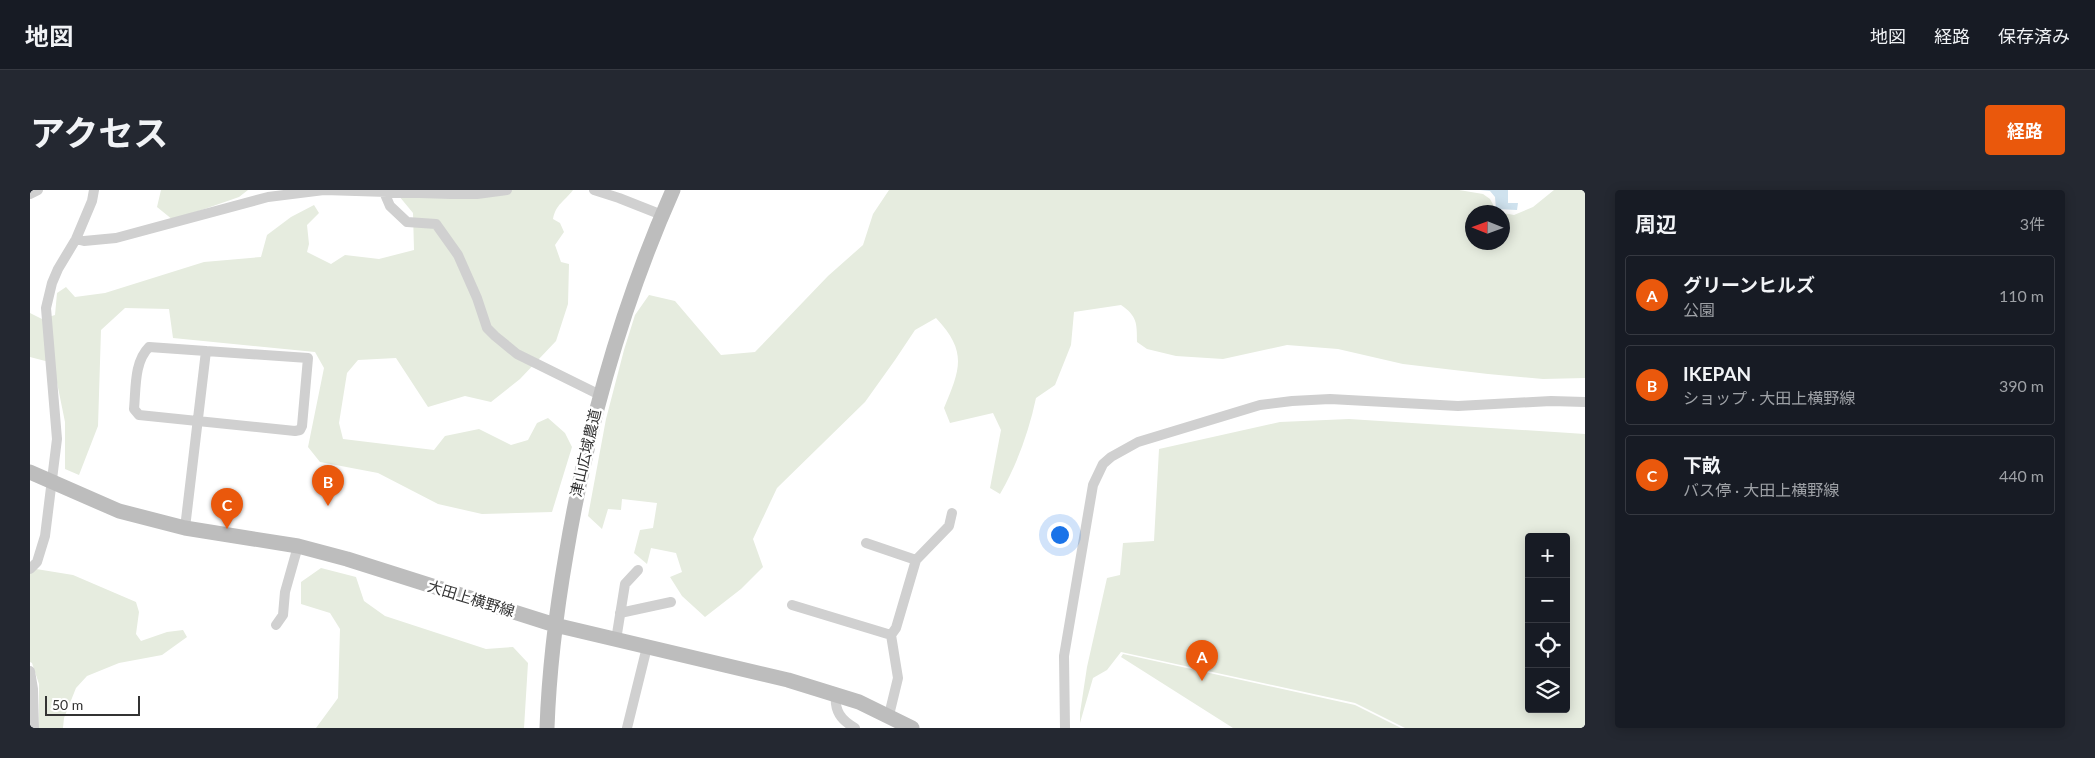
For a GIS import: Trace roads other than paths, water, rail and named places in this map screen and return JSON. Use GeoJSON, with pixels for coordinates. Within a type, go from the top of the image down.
{"type":"FeatureCollection","features":[{"type":"Feature","properties":{"kind":"main road","name":"津山広域農道"},"geometry":{"type":"LineString","coordinates":[[547,728],[555,624],[573,514],[600,395],[630,297],[673,190]]}},
{"type":"Feature","properties":{"kind":"main road","name":"大田上横野線"},"geometry":{"type":"LineString","coordinates":[[30,472],[119,511],[186,528],[298,546],[384,570],[436,588],[555,624],[788,680],[836,694],[889,715],[912,728]]}},
{"type":"Feature","properties":{"kind":"street"},"geometry":{"type":"LineString","coordinates":[[30,194],[38,190]]}},
{"type":"Feature","properties":{"kind":"street"},"geometry":{"type":"LineString","coordinates":[[30,569],[37,562],[45,536],[57,421],[46,308],[58,269],[76,239],[92,201],[94,190]]}},
{"type":"Feature","properties":{"kind":"street"},"geometry":{"type":"LineString","coordinates":[[76,239],[84,241],[116,238],[270,193],[324,190],[477,194],[507,190]]}},
{"type":"Feature","properties":{"kind":"street"},"geometry":{"type":"LineString","coordinates":[[594,190],[662,215]]}},
{"type":"Feature","properties":{"kind":"street"},"geometry":{"type":"LineString","coordinates":[[384,192],[390,206],[407,222],[436,224],[441,228],[458,255],[477,298],[487,328],[494,336],[517,354],[600,395]]}},
{"type":"Feature","properties":{"kind":"street"},"geometry":{"type":"LineString","coordinates":[[149,347],[206,350],[308,358],[302,426],[300,430],[139,415],[134,409],[138,364],[142,353],[149,347]]}},
{"type":"Feature","properties":{"kind":"street"},"geometry":{"type":"LineString","coordinates":[[186,528],[206,350]]}},
{"type":"Feature","properties":{"kind":"street"},"geometry":{"type":"LineString","coordinates":[[1065,728],[1064,656],[1093,485],[1103,464],[1111,457],[1138,442],[1208,420],[1260,405],[1292,401],[1330,399],[1458,406],[1551,401],[1585,402]]}},
{"type":"Feature","properties":{"kind":"street"},"geometry":{"type":"LineString","coordinates":[[889,715],[898,678],[891,635],[896,628],[916,560],[949,526],[952,513]]}},
{"type":"Feature","properties":{"kind":"street"},"geometry":{"type":"LineString","coordinates":[[866,543],[916,560]]}},
{"type":"Feature","properties":{"kind":"street"},"geometry":{"type":"LineString","coordinates":[[276,625],[283,615],[285,592],[298,546]]}},
{"type":"Feature","properties":{"kind":"street"},"geometry":{"type":"LineString","coordinates":[[616,640],[625,584],[638,570]]}},
{"type":"Feature","properties":{"kind":"street"},"geometry":{"type":"LineString","coordinates":[[620,614],[671,602]]}},
{"type":"Feature","properties":{"kind":"street"},"geometry":{"type":"LineString","coordinates":[[792,605],[891,635]]}},
{"type":"Feature","properties":{"kind":"street"},"geometry":{"type":"LineString","coordinates":[[626,728],[647,647]]}},
{"type":"Feature","properties":{"kind":"street"},"geometry":{"type":"LineString","coordinates":[[30,671],[33,689],[34,728]]}},
{"type":"Feature","properties":{"kind":"street"},"geometry":{"type":"LineString","coordinates":[[836,694],[835,701],[839,715],[842,720],[854,728]]}},
{"type":"Feature","properties":{"kind":"street"},"geometry":{"type":"LineString","coordinates":[[834,728],[839,715]]}},
{"type":"Feature","properties":{"kind":"water"},"geometry":{"type":"Polygon","coordinates":[[[1480,190],[1508,190],[1508,203],[1518,203],[1517,210],[1510,210],[1510,205],[1496,205],[1495,197],[1490,191],[1480,190]]]}},
{"type":"Feature","properties":{"kind":"place","name":"IKEPAN"},"geometry":{"type":"Point","coordinates":[328,506]}},
{"type":"Feature","properties":{"kind":"place","name":"下畝"},"geometry":{"type":"Point","coordinates":[227,529]}},
{"type":"Feature","properties":{"kind":"place","name":"グリーンヒルズ"},"geometry":{"type":"Point","coordinates":[1202,681]}}]}
